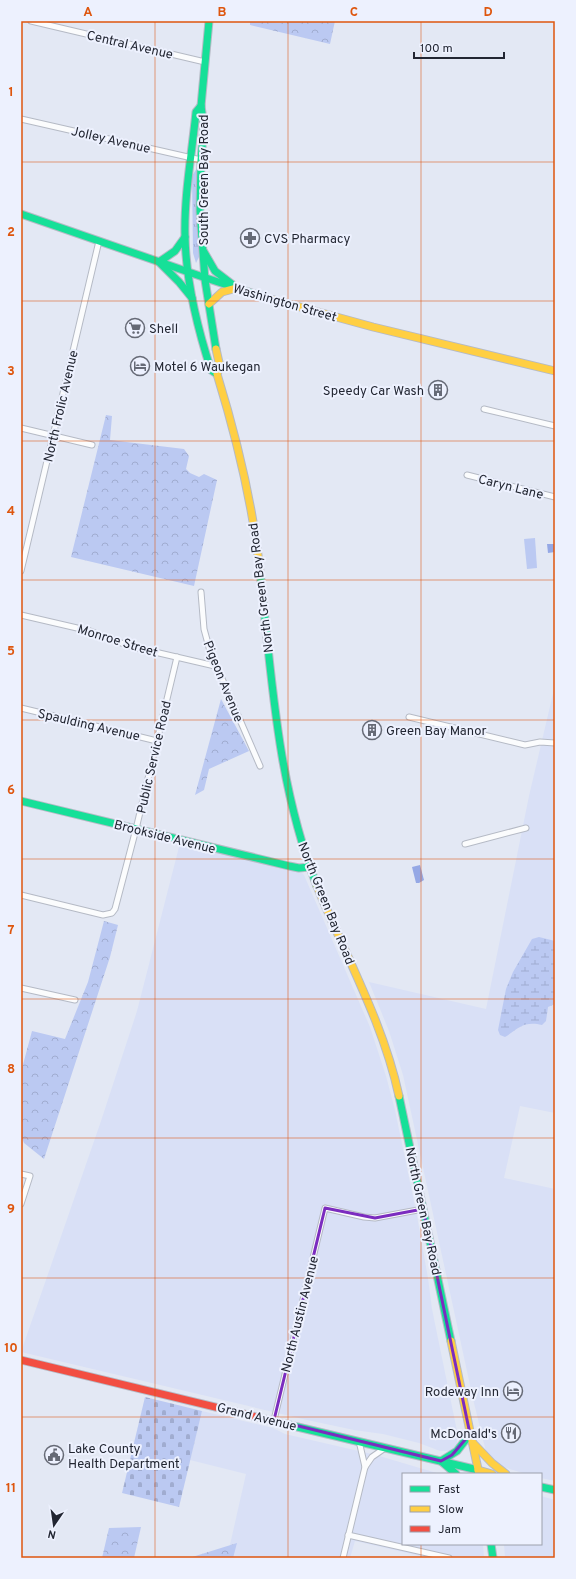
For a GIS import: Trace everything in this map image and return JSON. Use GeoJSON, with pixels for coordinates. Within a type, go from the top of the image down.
{"type":"FeatureCollection","features":[{"type":"Feature","properties":{"kind":"main road","name":"South Green Bay Road"},"geometry":{"type":"LineString","coordinates":[[206,279],[201,228],[201,160],[204,113],[201,106],[209,21]]}},
{"type":"Feature","properties":{"kind":"main road","name":"South Green Bay Road"},"geometry":{"type":"LineString","coordinates":[[201,106],[196,112],[186,211],[185,238],[196,322],[211,370],[217,374]]}},
{"type":"Feature","properties":{"kind":"main road","name":"Washington Street"},"geometry":{"type":"LineString","coordinates":[[21,215],[206,279],[310,311],[555,371]]}},
{"type":"Feature","properties":{"kind":"main road"},"geometry":{"type":"LineString","coordinates":[[185,238],[175,251],[159,262],[179,282],[192,300]]}},
{"type":"Feature","properties":{"kind":"main road"},"geometry":{"type":"LineString","coordinates":[[203,248],[216,270],[237,288]]}},
{"type":"Feature","properties":{"kind":"main road","name":"North Green Bay Road"},"geometry":{"type":"LineString","coordinates":[[206,279],[220,367],[217,374],[242,465],[255,533],[279,748],[291,803],[310,867],[324,903],[371,1007],[386,1048],[399,1093],[478,1472]]}},
{"type":"Feature","properties":{"kind":"main road"},"geometry":{"type":"LineString","coordinates":[[209,304],[222,292],[237,288]]}},
{"type":"Feature","properties":{"kind":"main road","name":"Brookside Avenue"},"geometry":{"type":"LineString","coordinates":[[21,801],[299,868],[310,867]]}},
{"type":"Feature","properties":{"kind":"main road","name":"Grand Avenue"},"geometry":{"type":"LineString","coordinates":[[21,1360],[274,1420],[440,1461],[478,1472]]}},
{"type":"Feature","properties":{"kind":"main road"},"geometry":{"type":"LineString","coordinates":[[455,1473],[440,1461],[457,1451],[470,1434]]}},
{"type":"Feature","properties":{"kind":"main road"},"geometry":{"type":"LineString","coordinates":[[472,1442],[492,1463],[505,1473]]}},
{"type":"Feature","properties":{"kind":"main road"},"geometry":{"type":"LineString","coordinates":[[542,1486],[555,1490]]}},
{"type":"Feature","properties":{"kind":"main road"},"geometry":{"type":"LineString","coordinates":[[491,1545],[493,1558]]}},
{"type":"Feature","properties":{"kind":"street","name":"Central Avenue"},"geometry":{"type":"LineString","coordinates":[[31,21],[205,62]]}},
{"type":"Feature","properties":{"kind":"street","name":"Jolley Avenue"},"geometry":{"type":"LineString","coordinates":[[21,119],[201,160]]}},
{"type":"Feature","properties":{"kind":"street","name":"North Frolic Avenue"},"geometry":{"type":"LineString","coordinates":[[21,571],[99,241]]}},
{"type":"Feature","properties":{"kind":"street"},"geometry":{"type":"LineString","coordinates":[[484,409],[555,426]]}},
{"type":"Feature","properties":{"kind":"street"},"geometry":{"type":"LineString","coordinates":[[21,428],[92,445]]}},
{"type":"Feature","properties":{"kind":"street","name":"Caryn Lane"},"geometry":{"type":"LineString","coordinates":[[467,475],[555,497]]}},
{"type":"Feature","properties":{"kind":"street","name":"Pigeon Avenue"},"geometry":{"type":"LineString","coordinates":[[200,592],[204,629],[215,666],[260,766]]}},
{"type":"Feature","properties":{"kind":"street","name":"Monroe Street"},"geometry":{"type":"LineString","coordinates":[[21,615],[90,631],[129,646],[215,666]]}},
{"type":"Feature","properties":{"kind":"street","name":"Public Service Road"},"geometry":{"type":"LineString","coordinates":[[21,895],[99,914],[109,914],[115,909],[136,828],[176,657]]}},
{"type":"Feature","properties":{"kind":"street","name":"Spaulding Avenue"},"geometry":{"type":"LineString","coordinates":[[21,708],[157,740]]}},
{"type":"Feature","properties":{"kind":"street"},"geometry":{"type":"LineString","coordinates":[[409,717],[525,745],[540,742],[555,742]]}},
{"type":"Feature","properties":{"kind":"street"},"geometry":{"type":"LineString","coordinates":[[465,844],[526,828]]}},
{"type":"Feature","properties":{"kind":"street"},"geometry":{"type":"LineString","coordinates":[[21,988],[74,1000]]}},
{"type":"Feature","properties":{"kind":"street"},"geometry":{"type":"LineString","coordinates":[[21,1174],[30,1176],[21,1204]]}},
{"type":"Feature","properties":{"kind":"street","name":"North Austin Avenue"},"geometry":{"type":"LineString","coordinates":[[274,1420],[325,1208],[364,1218],[375,1218],[423,1209]]}},
{"type":"Feature","properties":{"kind":"street"},"geometry":{"type":"LineString","coordinates":[[343,1558],[365,1467],[364,1456],[359,1441]]}},
{"type":"Feature","properties":{"kind":"street"},"geometry":{"type":"LineString","coordinates":[[365,1467],[372,1457],[385,1448]]}},
{"type":"Feature","properties":{"kind":"street"},"geometry":{"type":"LineString","coordinates":[[348,1535],[449,1558]]}},
{"type":"Feature","properties":{"kind":"highlighted area"},"geometry":{"type":"Polygon","coordinates":[[[325,1208],[375,1218],[423,1209],[470,1434],[452,1455],[441,1461],[274,1420],[325,1208]]]}},
{"type":"Feature","properties":{"kind":"shaded area"},"geometry":{"type":"Polygon","coordinates":[[[547,544],[555,544],[555,552],[548,553],[547,544]]]}},
{"type":"Feature","properties":{"kind":"shaded area"},"geometry":{"type":"Polygon","coordinates":[[[555,685],[555,1113],[520,1106],[504,1178],[555,1189],[555,1481],[542,1478],[542,1473],[523,1473],[500,1466],[486,1452],[473,1399],[403,1075],[389,1031],[369,982],[486,1009],[529,796],[555,685]]]}},
{"type":"Feature","properties":{"kind":"shaded area"},"geometry":{"type":"Polygon","coordinates":[[[180,843],[302,873],[304,875],[370,1027],[395,1110],[417,1216],[432,1309],[457,1431],[456,1448],[452,1451],[440,1451],[419,1443],[383,1434],[354,1430],[307,1420],[21,1352],[101,1121],[137,1011],[180,843]]]}},
{"type":"Feature","properties":{"kind":"shaded area"},"geometry":{"type":"Polygon","coordinates":[[[420,865],[424,880],[416,883],[412,867],[420,865]]]}},
{"type":"Feature","properties":{"kind":"shaded area"},"geometry":{"type":"Polygon","coordinates":[[[202,1411],[273,1428],[285,1434],[376,1455],[437,1473],[402,1473],[402,1545],[483,1545],[484,1558],[429,1558],[355,1541],[350,1558],[227,1558],[246,1474],[190,1460],[202,1411]]]}},
{"type":"Feature","properties":{"kind":"shaded area"},"geometry":{"type":"Polygon","coordinates":[[[542,1496],[555,1500],[555,1558],[505,1558],[504,1545],[542,1545],[542,1496]]]}},
{"type":"Feature","properties":{"kind":"green space"},"geometry":{"type":"Polygon","coordinates":[[[250,21],[287,23],[286,21],[335,21],[330,44],[250,25],[250,21]]]}},
{"type":"Feature","properties":{"kind":"green space"},"geometry":{"type":"Polygon","coordinates":[[[197,168],[199,257],[196,263],[193,253],[192,176],[197,168]]]}},
{"type":"Feature","properties":{"kind":"green space"},"geometry":{"type":"Polygon","coordinates":[[[106,415],[112,416],[110,440],[184,449],[189,456],[186,469],[190,473],[199,477],[204,474],[217,480],[194,586],[71,557],[106,415]]]}},
{"type":"Feature","properties":{"kind":"green space"},"geometry":{"type":"Polygon","coordinates":[[[535,538],[537,568],[527,569],[524,539],[535,538]]]}},
{"type":"Feature","properties":{"kind":"green space"},"geometry":{"type":"Polygon","coordinates":[[[221,699],[249,751],[209,769],[204,790],[195,795],[221,699]]]}},
{"type":"Feature","properties":{"kind":"green space"},"geometry":{"type":"Polygon","coordinates":[[[104,921],[118,925],[110,957],[44,1159],[24,1143],[21,1135],[21,1072],[32,1031],[65,1039],[88,982],[104,921]]]}},
{"type":"Feature","properties":{"kind":"green space"},"geometry":{"type":"Polygon","coordinates":[[[539,937],[555,941],[555,1004],[548,1007],[546,1021],[542,1025],[531,1024],[522,1026],[505,1037],[500,1035],[498,1030],[506,989],[513,972],[532,939],[539,937]]]}},
{"type":"Feature","properties":{"kind":"green space"},"geometry":{"type":"Polygon","coordinates":[[[145,1397],[202,1411],[179,1507],[122,1493],[145,1397]]]}},
{"type":"Feature","properties":{"kind":"green space"},"geometry":{"type":"Polygon","coordinates":[[[141,1527],[134,1558],[102,1558],[109,1528],[141,1527]]]}},
{"type":"Feature","properties":{"kind":"green space"},"geometry":{"type":"Polygon","coordinates":[[[237,1543],[233,1558],[189,1558],[237,1543]]]}},
{"type":"Feature","properties":{"kind":"traffic: fast"},"geometry":{"type":"LineString","coordinates":[[209,21],[201,106],[204,126],[201,160],[200,211],[205,280],[216,349]]}},
{"type":"Feature","properties":{"kind":"traffic: fast"},"geometry":{"type":"LineString","coordinates":[[201,106],[196,112],[187,190],[185,221],[186,253],[193,304],[201,337],[211,370],[217,374]]}},
{"type":"Feature","properties":{"kind":"traffic: fast"},"geometry":{"type":"LineString","coordinates":[[21,214],[267,298]]}},
{"type":"Feature","properties":{"kind":"traffic: fast"},"geometry":{"type":"LineString","coordinates":[[185,237],[175,251],[159,262],[179,282],[192,298]]}},
{"type":"Feature","properties":{"kind":"traffic: fast"},"geometry":{"type":"LineString","coordinates":[[204,252],[215,271],[237,288]]}},
{"type":"Feature","properties":{"kind":"traffic: fast"},"geometry":{"type":"LineString","coordinates":[[260,572],[278,731],[285,770],[293,809],[317,886]]}},
{"type":"Feature","properties":{"kind":"traffic: fast"},"geometry":{"type":"LineString","coordinates":[[21,801],[289,866],[299,868],[310,867]]}},
{"type":"Feature","properties":{"kind":"traffic: fast"},"geometry":{"type":"LineString","coordinates":[[399,1096],[451,1341]]}},
{"type":"Feature","properties":{"kind":"traffic: fast"},"geometry":{"type":"LineString","coordinates":[[285,1424],[478,1470]]}},
{"type":"Feature","properties":{"kind":"traffic: fast"},"geometry":{"type":"LineString","coordinates":[[455,1473],[441,1461],[457,1451],[470,1434]]}},
{"type":"Feature","properties":{"kind":"traffic: fast"},"geometry":{"type":"LineString","coordinates":[[542,1487],[555,1490]]}},
{"type":"Feature","properties":{"kind":"traffic: fast"},"geometry":{"type":"LineString","coordinates":[[491,1545],[493,1558]]}},
{"type":"Feature","properties":{"kind":"traffic: slow"},"geometry":{"type":"LineString","coordinates":[[209,304],[222,292],[237,288]]}},
{"type":"Feature","properties":{"kind":"traffic: slow"},"geometry":{"type":"LineString","coordinates":[[267,298],[373,327],[555,371]]}},
{"type":"Feature","properties":{"kind":"traffic: slow"},"geometry":{"type":"LineString","coordinates":[[216,349],[220,367],[217,374],[231,423],[249,497],[260,572]]}},
{"type":"Feature","properties":{"kind":"traffic: slow"},"geometry":{"type":"LineString","coordinates":[[317,886],[373,1015],[392,1069],[399,1096]]}},
{"type":"Feature","properties":{"kind":"traffic: slow"},"geometry":{"type":"LineString","coordinates":[[451,1341],[479,1473]]}},
{"type":"Feature","properties":{"kind":"traffic: slow"},"geometry":{"type":"LineString","coordinates":[[473,1443],[492,1463],[505,1473]]}},
{"type":"Feature","properties":{"kind":"traffic: slow"},"geometry":{"type":"LineString","coordinates":[[478,1470],[488,1473]]}},
{"type":"Feature","properties":{"kind":"traffic: jam"},"geometry":{"type":"LineString","coordinates":[[21,1360],[285,1424]]}},
{"type":"Feature","properties":{"kind":"place","name":"CVS Pharmacy"},"geometry":{"type":"Point","coordinates":[250,238]}},
{"type":"Feature","properties":{"kind":"place","name":"Shell"},"geometry":{"type":"Point","coordinates":[135,328]}},
{"type":"Feature","properties":{"kind":"place","name":"Motel 6 Waukegan"},"geometry":{"type":"Point","coordinates":[140,366]}},
{"type":"Feature","properties":{"kind":"place","name":"Speedy Car Wash"},"geometry":{"type":"Point","coordinates":[438,390]}},
{"type":"Feature","properties":{"kind":"place","name":"Green Bay Manor"},"geometry":{"type":"Point","coordinates":[372,730]}},
{"type":"Feature","properties":{"kind":"place","name":"Rodeway Inn"},"geometry":{"type":"Point","coordinates":[513,1391]}},
{"type":"Feature","properties":{"kind":"place","name":"McDonald's"},"geometry":{"type":"Point","coordinates":[511,1433]}},
{"type":"Feature","properties":{"kind":"place","name":"Lake County Health Department"},"geometry":{"type":"Point","coordinates":[54,1455]}}]}
